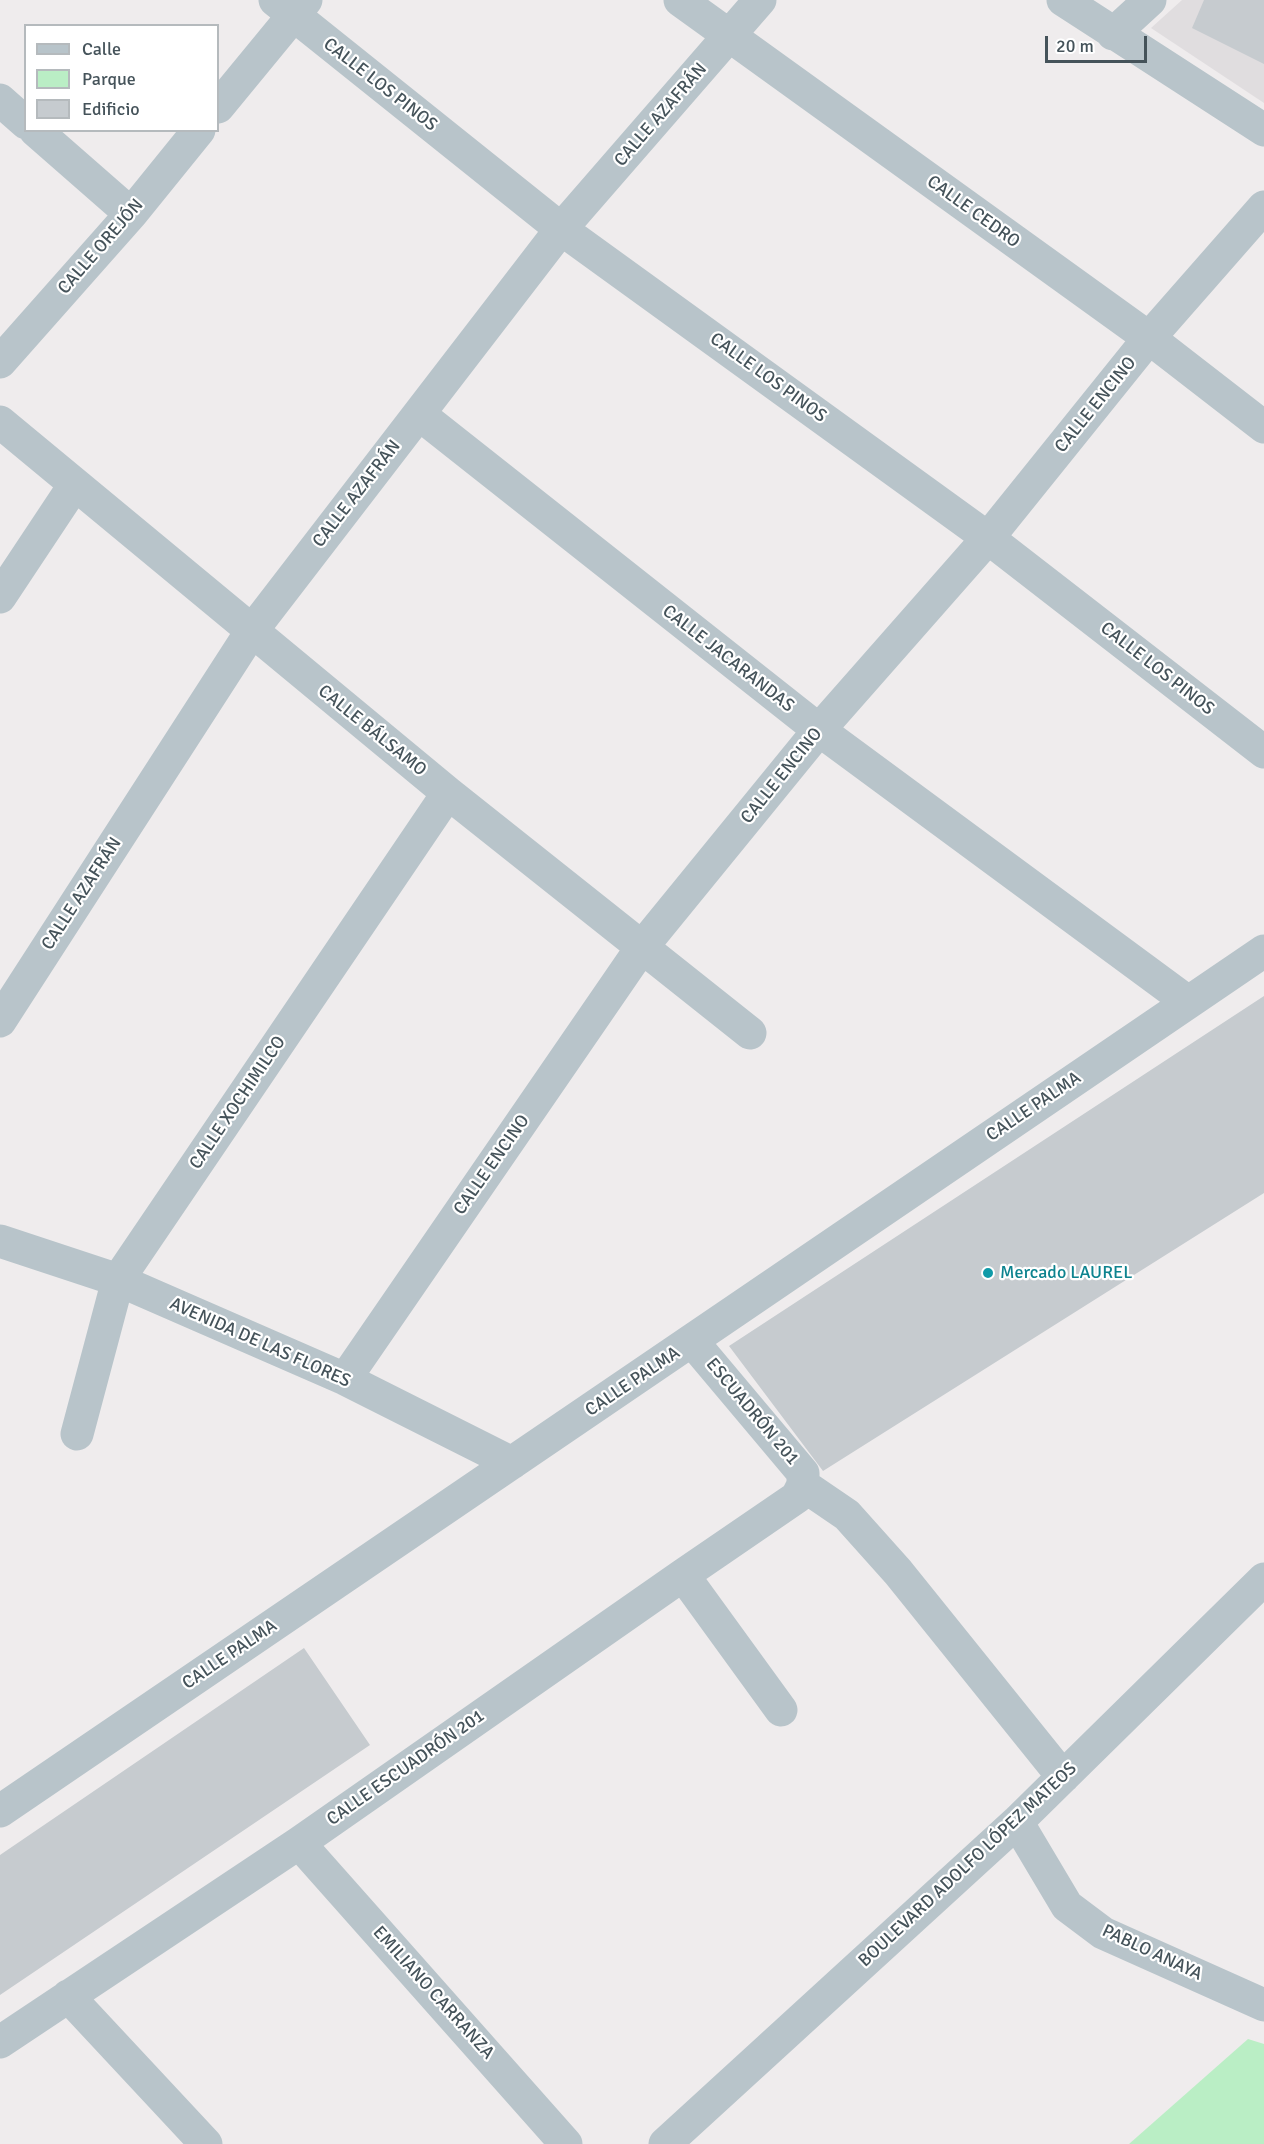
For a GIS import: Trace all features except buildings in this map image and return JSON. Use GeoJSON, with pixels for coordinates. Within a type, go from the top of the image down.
{"type":"FeatureCollection","features":[{"type":"Feature","properties":{"kind":"street","name":"CALLE CEDRO"},"geometry":{"type":"LineString","coordinates":[[680,0],[1149,338],[1264,427]]}},
{"type":"Feature","properties":{"kind":"street","name":"CALLE AZAFRÁN"},"geometry":{"type":"LineString","coordinates":[[0,1021],[251,632],[561,229],[760,0]]}},
{"type":"Feature","properties":{"kind":"street"},"geometry":{"type":"LineString","coordinates":[[1063,0],[1264,130]]}},
{"type":"Feature","properties":{"kind":"street"},"geometry":{"type":"LineString","coordinates":[[1113,34],[1150,0]]}},
{"type":"Feature","properties":{"kind":"street"},"geometry":{"type":"LineString","coordinates":[[219,106],[291,5]]}},
{"type":"Feature","properties":{"kind":"street","name":"CALLE LOS PINOS"},"geometry":{"type":"LineString","coordinates":[[291,5],[561,229],[988,538],[1264,752]]}},
{"type":"Feature","properties":{"kind":"street"},"geometry":{"type":"LineString","coordinates":[[0,100],[24,121]]}},
{"type":"Feature","properties":{"kind":"street"},"geometry":{"type":"LineString","coordinates":[[37,132],[131,214]]}},
{"type":"Feature","properties":{"kind":"street","name":"CALLE OREJÓN"},"geometry":{"type":"LineString","coordinates":[[0,362],[131,214],[197,132]]}},
{"type":"Feature","properties":{"kind":"street","name":"CALLE ENCINO"},"geometry":{"type":"LineString","coordinates":[[345,1380],[642,947],[819,730],[988,538],[1149,338],[1264,207]]}},
{"type":"Feature","properties":{"kind":"street","name":"CALLE JACARANDAS"},"geometry":{"type":"LineString","coordinates":[[419,414],[819,730],[1188,1002]]}},
{"type":"Feature","properties":{"kind":"street","name":"CALLE BÁLSAMO"},"geometry":{"type":"LineString","coordinates":[[0,422],[448,793],[750,1033]]}},
{"type":"Feature","properties":{"kind":"street"},"geometry":{"type":"LineString","coordinates":[[0,597],[75,484]]}},
{"type":"Feature","properties":{"kind":"street","name":"CALLE XOCHIMILCO"},"geometry":{"type":"LineString","coordinates":[[77,1434],[118,1280],[448,793]]}},
{"type":"Feature","properties":{"kind":"street","name":"CALLE PALMA"},"geometry":{"type":"LineString","coordinates":[[3,1806],[1264,951]]}},
{"type":"Feature","properties":{"kind":"street","name":"AVENIDA DE LAS FLORES"},"geometry":{"type":"LineString","coordinates":[[0,1241],[118,1280],[345,1380],[512,1463]]}},
{"type":"Feature","properties":{"kind":"street","name":"ESCUADRÓN 201"},"geometry":{"type":"LineString","coordinates":[[692,1341],[804,1473],[803,1485]]}},
{"type":"Feature","properties":{"kind":"street"},"geometry":{"type":"LineString","coordinates":[[803,1485],[848,1515],[898,1572],[1063,1777]]}},
{"type":"Feature","properties":{"kind":"street","name":"CALLE ESCUADRÓN 201"},"geometry":{"type":"LineString","coordinates":[[0,2042],[299,1843],[797,1497],[803,1485]]}},
{"type":"Feature","properties":{"kind":"street"},"geometry":{"type":"LineString","coordinates":[[682,1575],[782,1710]]}},
{"type":"Feature","properties":{"kind":"street","name":"BOULEVARD ADOLFO LÓPEZ MATEOS"},"geometry":{"type":"LineString","coordinates":[[665,2144],[1017,1822],[1264,1578]]}},
{"type":"Feature","properties":{"kind":"street","name":"PABLO ANAYA"},"geometry":{"type":"LineString","coordinates":[[1017,1822],[1066,1906],[1103,1932],[1264,2005]]}},
{"type":"Feature","properties":{"kind":"street","name":"EMILIANO CARRANZA"},"geometry":{"type":"LineString","coordinates":[[299,1843],[566,2144]]}},
{"type":"Feature","properties":{"kind":"street"},"geometry":{"type":"LineString","coordinates":[[68,1996],[206,2144]]}},
{"type":"Feature","properties":{"kind":"shaded area"},"geometry":{"type":"Polygon","coordinates":[[[1182,0],[1264,0],[1264,103],[1151,28],[1182,0]]]}},
{"type":"Feature","properties":{"kind":"green space"},"geometry":{"type":"Polygon","coordinates":[[[1248,2039],[1264,2044],[1264,2144],[1129,2144],[1248,2039]]]}},
{"type":"Feature","properties":{"kind":"place","name":"Mercado LAUREL"},"geometry":{"type":"Point","coordinates":[988,1273]}}]}
